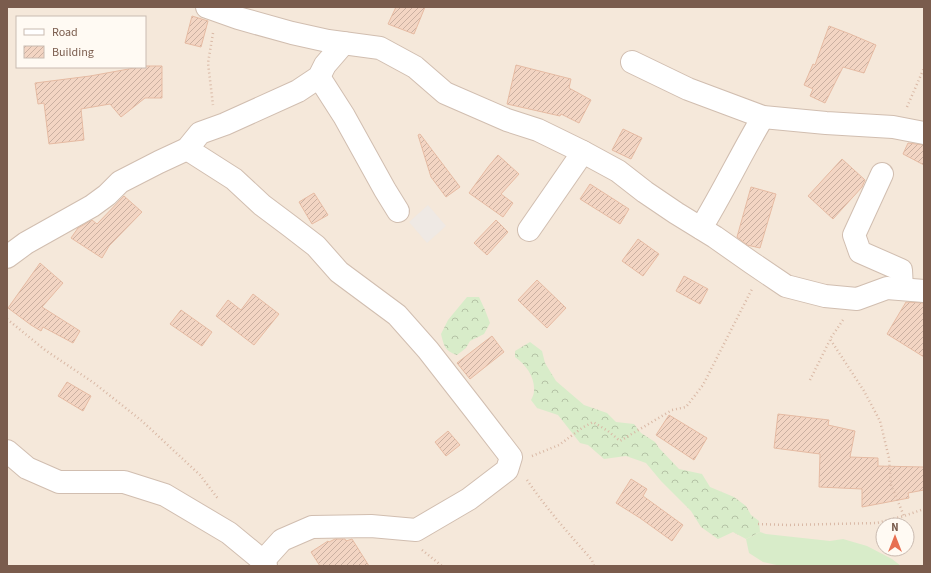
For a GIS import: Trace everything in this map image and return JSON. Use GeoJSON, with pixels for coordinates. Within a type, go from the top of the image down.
{"type":"FeatureCollection","features":[{"type":"Feature","properties":{"kind":"street"},"geometry":{"type":"LineString","coordinates":[[211,9],[292,33],[328,41],[380,48],[415,67],[445,93],[507,120],[538,130],[618,171],[676,214],[715,237],[786,286],[825,296],[857,299],[887,288],[924,291]]}},
{"type":"Feature","properties":{"kind":"street"},"geometry":{"type":"LineString","coordinates":[[7,257],[26,243],[92,206],[107,195],[120,182],[187,149],[200,133],[225,124],[298,91],[319,77],[325,65],[344,43]]}},
{"type":"Feature","properties":{"kind":"street"},"geometry":{"type":"LineString","coordinates":[[632,62],[688,89],[763,117],[893,127],[924,133]]}},
{"type":"Feature","properties":{"kind":"street"},"geometry":{"type":"LineString","coordinates":[[319,77],[344,116],[385,190],[398,210]]}},
{"type":"Feature","properties":{"kind":"street"},"geometry":{"type":"LineString","coordinates":[[701,228],[763,117]]}},
{"type":"Feature","properties":{"kind":"street"},"geometry":{"type":"LineString","coordinates":[[7,451],[27,468],[59,482],[124,482],[165,495],[229,533],[265,563],[282,540],[312,527],[371,526],[416,530],[469,499],[514,463],[428,350],[397,315],[339,272],[316,246],[262,205],[234,179],[187,149]]}},
{"type":"Feature","properties":{"kind":"street"},"geometry":{"type":"LineString","coordinates":[[529,230],[583,152]]}},
{"type":"Feature","properties":{"kind":"street"},"geometry":{"type":"LineString","coordinates":[[882,174],[854,235],[860,252],[901,270],[902,289]]}},
{"type":"Feature","properties":{"kind":"path"},"geometry":{"type":"LineString","coordinates":[[211,9],[208,63],[216,127]]}},
{"type":"Feature","properties":{"kind":"path"},"geometry":{"type":"LineString","coordinates":[[893,127],[908,104],[924,68]]}},
{"type":"Feature","properties":{"kind":"path"},"geometry":{"type":"LineString","coordinates":[[594,566],[592,560],[534,491],[514,463],[559,445],[593,422],[608,431],[620,441],[672,410],[686,407],[703,386],[761,270]]}},
{"type":"Feature","properties":{"kind":"path"},"geometry":{"type":"LineString","coordinates":[[810,380],[830,339],[857,299]]}},
{"type":"Feature","properties":{"kind":"path"},"geometry":{"type":"LineString","coordinates":[[7,319],[45,350],[94,383],[142,421],[200,475],[221,502]]}},
{"type":"Feature","properties":{"kind":"path"},"geometry":{"type":"LineString","coordinates":[[830,339],[864,391],[880,420],[889,458],[891,485],[904,516]]}},
{"type":"Feature","properties":{"kind":"path"},"geometry":{"type":"LineString","coordinates":[[758,524],[877,524],[924,509]]}},
{"type":"Feature","properties":{"kind":"shaded area"},"geometry":{"type":"Polygon","coordinates":[[[7,7],[924,7],[924,566],[7,566],[7,7]]]}},
{"type":"Feature","properties":{"kind":"shaded area"},"geometry":{"type":"Polygon","coordinates":[[[428,205],[446,226],[427,243],[409,222],[428,205]]]}},
{"type":"Feature","properties":{"kind":"green space"},"geometry":{"type":"Polygon","coordinates":[[[467,297],[479,297],[490,323],[484,334],[470,341],[466,348],[457,355],[447,350],[441,334],[448,320],[467,297]]]}},
{"type":"Feature","properties":{"kind":"green space"},"geometry":{"type":"Polygon","coordinates":[[[530,342],[542,351],[545,363],[556,381],[584,405],[607,413],[616,422],[634,424],[641,433],[655,442],[679,469],[702,474],[710,487],[734,497],[746,506],[751,515],[759,521],[760,532],[746,539],[733,532],[718,539],[701,527],[691,511],[661,481],[646,463],[626,456],[604,459],[588,445],[580,443],[558,415],[537,408],[531,400],[534,386],[531,376],[523,364],[515,357],[515,351],[530,342]]]}},
{"type":"Feature","properties":{"kind":"green space"},"geometry":{"type":"Polygon","coordinates":[[[760,532],[766,534],[830,541],[843,539],[867,546],[875,550],[875,557],[888,557],[901,566],[781,566],[763,562],[749,553],[746,539],[760,532]]]}},
{"type":"Feature","properties":{"kind":"building"},"geometry":{"type":"Polygon","coordinates":[[[396,7],[425,7],[414,34],[388,24],[396,7]]]}},
{"type":"Feature","properties":{"kind":"building"},"geometry":{"type":"Polygon","coordinates":[[[192,16],[208,21],[201,47],[185,43],[192,16]]]}},
{"type":"Feature","properties":{"kind":"building"},"geometry":{"type":"Polygon","coordinates":[[[829,26],[876,45],[864,73],[843,67],[825,103],[810,96],[813,89],[804,85],[813,64],[815,65],[829,26]]]}},
{"type":"Feature","properties":{"kind":"building"},"geometry":{"type":"Polygon","coordinates":[[[516,65],[571,79],[569,88],[591,100],[579,123],[561,114],[560,116],[507,104],[516,65]]]}},
{"type":"Feature","properties":{"kind":"building"},"geometry":{"type":"Polygon","coordinates":[[[146,66],[162,66],[162,98],[145,98],[121,117],[110,104],[81,109],[84,140],[49,144],[44,103],[38,104],[35,83],[90,76],[134,68],[146,68],[146,66]]]}},
{"type":"Feature","properties":{"kind":"building"},"geometry":{"type":"Polygon","coordinates":[[[623,129],[642,138],[631,159],[612,150],[623,129]]]}},
{"type":"Feature","properties":{"kind":"building"},"geometry":{"type":"Polygon","coordinates":[[[420,134],[460,187],[446,197],[431,177],[418,135],[420,134]]]}},
{"type":"Feature","properties":{"kind":"building"},"geometry":{"type":"Polygon","coordinates":[[[908,143],[924,145],[924,165],[903,154],[908,143]]]}},
{"type":"Feature","properties":{"kind":"building"},"geometry":{"type":"Polygon","coordinates":[[[498,155],[519,174],[501,194],[513,203],[503,217],[469,193],[498,155]]]}},
{"type":"Feature","properties":{"kind":"building"},"geometry":{"type":"Polygon","coordinates":[[[842,159],[865,180],[862,187],[833,219],[808,196],[842,159]]]}},
{"type":"Feature","properties":{"kind":"building"},"geometry":{"type":"Polygon","coordinates":[[[590,184],[629,209],[620,224],[580,199],[590,184]]]}},
{"type":"Feature","properties":{"kind":"building"},"geometry":{"type":"Polygon","coordinates":[[[751,187],[776,194],[760,248],[747,245],[737,237],[751,187]]]}},
{"type":"Feature","properties":{"kind":"building"},"geometry":{"type":"Polygon","coordinates":[[[314,193],[328,215],[312,224],[299,202],[314,193]]]}},
{"type":"Feature","properties":{"kind":"building"},"geometry":{"type":"Polygon","coordinates":[[[124,196],[142,212],[109,246],[102,258],[71,238],[78,228],[92,220],[97,224],[124,196]]]}},
{"type":"Feature","properties":{"kind":"building"},"geometry":{"type":"Polygon","coordinates":[[[496,220],[508,232],[487,255],[474,243],[496,220]]]}},
{"type":"Feature","properties":{"kind":"building"},"geometry":{"type":"Polygon","coordinates":[[[638,239],[659,254],[643,276],[622,261],[638,239]]]}},
{"type":"Feature","properties":{"kind":"building"},"geometry":{"type":"Polygon","coordinates":[[[40,263],[63,283],[42,307],[80,331],[73,343],[43,327],[41,331],[8,308],[40,263]]]}},
{"type":"Feature","properties":{"kind":"building"},"geometry":{"type":"Polygon","coordinates":[[[684,276],[708,289],[700,304],[676,291],[684,276]]]}},
{"type":"Feature","properties":{"kind":"building"},"geometry":{"type":"Polygon","coordinates":[[[537,280],[566,308],[547,328],[518,300],[537,280]]]}},
{"type":"Feature","properties":{"kind":"building"},"geometry":{"type":"Polygon","coordinates":[[[253,294],[279,314],[254,345],[216,316],[228,300],[241,310],[253,294]]]}},
{"type":"Feature","properties":{"kind":"building"},"geometry":{"type":"Polygon","coordinates":[[[906,302],[924,303],[924,357],[887,334],[906,302]]]}},
{"type":"Feature","properties":{"kind":"building"},"geometry":{"type":"Polygon","coordinates":[[[181,310],[212,332],[202,346],[170,324],[181,310]]]}},
{"type":"Feature","properties":{"kind":"building"},"geometry":{"type":"Polygon","coordinates":[[[492,336],[504,352],[470,379],[457,363],[492,336]]]}},
{"type":"Feature","properties":{"kind":"building"},"geometry":{"type":"Polygon","coordinates":[[[67,382],[91,396],[83,411],[58,396],[67,382]]]}},
{"type":"Feature","properties":{"kind":"building"},"geometry":{"type":"Polygon","coordinates":[[[778,414],[829,420],[828,425],[855,431],[850,457],[878,458],[878,466],[924,467],[924,490],[908,493],[909,498],[862,507],[862,489],[819,487],[820,454],[774,448],[778,414]]]}},
{"type":"Feature","properties":{"kind":"building"},"geometry":{"type":"Polygon","coordinates":[[[669,415],[707,438],[694,460],[656,435],[669,415]]]}},
{"type":"Feature","properties":{"kind":"building"},"geometry":{"type":"Polygon","coordinates":[[[448,431],[460,445],[446,456],[435,442],[448,431]]]}},
{"type":"Feature","properties":{"kind":"building"},"geometry":{"type":"Polygon","coordinates":[[[631,479],[647,489],[643,496],[683,525],[672,541],[616,503],[631,479]]]}},
{"type":"Feature","properties":{"kind":"building"},"geometry":{"type":"Polygon","coordinates":[[[335,539],[345,539],[346,541],[352,539],[369,566],[320,566],[311,552],[328,541],[329,542],[335,539]]]}}]}
